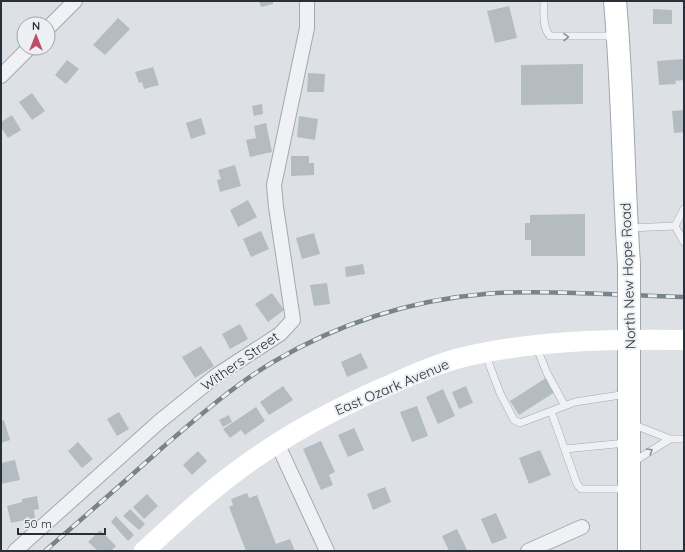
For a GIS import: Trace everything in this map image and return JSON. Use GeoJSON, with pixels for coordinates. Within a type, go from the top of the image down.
{"type":"FeatureCollection","features":[{"type":"Feature","properties":{"kind":"main road","name":"North New Hope Road"},"geometry":{"type":"LineString","coordinates":[[616,2],[630,264],[629,551]]}},
{"type":"Feature","properties":{"kind":"main road","name":"East Ozark Avenue"},"geometry":{"type":"LineString","coordinates":[[144,551],[185,513],[223,482],[247,463],[277,443],[317,420],[364,396],[419,372],[454,360],[484,353],[536,346],[610,340],[630,329],[684,340]]}},
{"type":"Feature","properties":{"kind":"street"},"geometry":{"type":"LineString","coordinates":[[56,20],[75,1]]}},
{"type":"Feature","properties":{"kind":"street","name":"Withers Street"},"geometry":{"type":"LineString","coordinates":[[15,551],[76,498],[160,421],[217,375],[280,334],[293,320],[274,185],[307,28],[307,1]]}},
{"type":"Feature","properties":{"kind":"street"},"geometry":{"type":"LineString","coordinates":[[1,76],[20,56]]}},
{"type":"Feature","properties":{"kind":"street"},"geometry":{"type":"LineString","coordinates":[[277,443],[327,551]]}},
{"type":"Feature","properties":{"kind":"street"},"geometry":{"type":"LineString","coordinates":[[528,551],[582,527]]}},
{"type":"Feature","properties":{"kind":"lane"},"geometry":{"type":"LineString","coordinates":[[544,1],[544,25],[546,32],[550,36],[618,36]]}},
{"type":"Feature","properties":{"kind":"lane"},"geometry":{"type":"LineString","coordinates":[[676,226],[684,209]]}},
{"type":"Feature","properties":{"kind":"lane"},"geometry":{"type":"LineString","coordinates":[[627,228],[676,226]]}},
{"type":"Feature","properties":{"kind":"lane"},"geometry":{"type":"LineString","coordinates":[[676,226],[684,242]]}},
{"type":"Feature","properties":{"kind":"lane"},"geometry":{"type":"LineString","coordinates":[[536,346],[547,372],[565,406]]}},
{"type":"Feature","properties":{"kind":"lane"},"geometry":{"type":"LineString","coordinates":[[484,353],[500,393],[514,420],[520,423],[575,402],[630,394]]}},
{"type":"Feature","properties":{"kind":"lane"},"geometry":{"type":"LineString","coordinates":[[551,411],[577,484],[581,489],[629,490]]}},
{"type":"Feature","properties":{"kind":"lane"},"geometry":{"type":"LineString","coordinates":[[565,449],[630,433],[670,439],[684,439]]}},
{"type":"Feature","properties":{"kind":"lane"},"geometry":{"type":"LineString","coordinates":[[630,464],[670,439]]}},
{"type":"Feature","properties":{"kind":"building"},"geometry":{"type":"Polygon","coordinates":[[[259,1],[273,1],[273,4],[261,7],[259,1]]]}},
{"type":"Feature","properties":{"kind":"building"},"geometry":{"type":"Polygon","coordinates":[[[509,6],[517,38],[495,43],[487,11],[509,6]]]}},
{"type":"Feature","properties":{"kind":"building"},"geometry":{"type":"Polygon","coordinates":[[[653,9],[672,10],[672,24],[653,24],[653,9]]]}},
{"type":"Feature","properties":{"kind":"building"},"geometry":{"type":"Polygon","coordinates":[[[118,18],[130,29],[105,55],[93,45],[118,18]]]}},
{"type":"Feature","properties":{"kind":"building"},"geometry":{"type":"Polygon","coordinates":[[[684,59],[684,80],[675,81],[676,84],[659,85],[657,61],[684,59]]]}},
{"type":"Feature","properties":{"kind":"building"},"geometry":{"type":"Polygon","coordinates":[[[67,60],[79,69],[66,84],[55,75],[67,60]]]}},
{"type":"Feature","properties":{"kind":"building"},"geometry":{"type":"Polygon","coordinates":[[[583,64],[583,104],[521,105],[521,65],[583,64]]]}},
{"type":"Feature","properties":{"kind":"building"},"geometry":{"type":"Polygon","coordinates":[[[153,67],[159,85],[144,89],[142,82],[139,83],[135,72],[153,67]]]}},
{"type":"Feature","properties":{"kind":"building"},"geometry":{"type":"Polygon","coordinates":[[[308,73],[325,74],[324,92],[307,92],[308,73]]]}},
{"type":"Feature","properties":{"kind":"building"},"geometry":{"type":"Polygon","coordinates":[[[32,93],[45,111],[32,120],[19,102],[32,93]]]}},
{"type":"Feature","properties":{"kind":"building"},"geometry":{"type":"Polygon","coordinates":[[[262,104],[263,114],[254,116],[252,106],[262,104]]]}},
{"type":"Feature","properties":{"kind":"building"},"geometry":{"type":"Polygon","coordinates":[[[684,110],[684,132],[674,133],[672,111],[684,110]]]}},
{"type":"Feature","properties":{"kind":"building"},"geometry":{"type":"Polygon","coordinates":[[[12,115],[21,130],[8,138],[1,127],[1,122],[12,115]]]}},
{"type":"Feature","properties":{"kind":"building"},"geometry":{"type":"Polygon","coordinates":[[[299,116],[318,119],[315,140],[297,137],[299,116]]]}},
{"type":"Feature","properties":{"kind":"building"},"geometry":{"type":"Polygon","coordinates":[[[201,118],[206,134],[191,139],[186,123],[201,118]]]}},
{"type":"Feature","properties":{"kind":"building"},"geometry":{"type":"Polygon","coordinates":[[[266,123],[272,152],[250,157],[246,140],[256,138],[254,126],[266,123]]]}},
{"type":"Feature","properties":{"kind":"building"},"geometry":{"type":"Polygon","coordinates":[[[291,156],[309,156],[309,163],[314,163],[314,175],[291,176],[291,156]]]}},
{"type":"Feature","properties":{"kind":"building"},"geometry":{"type":"Polygon","coordinates":[[[235,165],[241,186],[220,192],[217,180],[221,179],[218,170],[235,165]]]}},
{"type":"Feature","properties":{"kind":"building"},"geometry":{"type":"Polygon","coordinates":[[[248,200],[257,217],[238,227],[230,210],[248,200]]]}},
{"type":"Feature","properties":{"kind":"building"},"geometry":{"type":"Polygon","coordinates":[[[585,214],[585,256],[531,256],[531,240],[525,240],[525,223],[530,223],[530,215],[585,214]]]}},
{"type":"Feature","properties":{"kind":"building"},"geometry":{"type":"Polygon","coordinates":[[[261,231],[269,249],[251,257],[243,239],[261,231]]]}},
{"type":"Feature","properties":{"kind":"building"},"geometry":{"type":"Polygon","coordinates":[[[314,233],[320,254],[302,259],[296,238],[314,233]]]}},
{"type":"Feature","properties":{"kind":"building"},"geometry":{"type":"Polygon","coordinates":[[[363,264],[365,274],[346,277],[345,267],[363,264]]]}},
{"type":"Feature","properties":{"kind":"building"},"geometry":{"type":"Polygon","coordinates":[[[327,283],[330,304],[314,306],[310,285],[327,283]]]}},
{"type":"Feature","properties":{"kind":"building"},"geometry":{"type":"Polygon","coordinates":[[[272,293],[284,310],[268,322],[255,304],[272,293]]]}},
{"type":"Feature","properties":{"kind":"building"},"geometry":{"type":"Polygon","coordinates":[[[240,324],[248,339],[230,349],[222,334],[240,324]]]}},
{"type":"Feature","properties":{"kind":"building"},"geometry":{"type":"Polygon","coordinates":[[[201,346],[214,366],[195,378],[182,357],[201,346]]]}},
{"type":"Feature","properties":{"kind":"building"},"geometry":{"type":"Polygon","coordinates":[[[361,353],[368,368],[347,377],[341,362],[361,353]]]}},
{"type":"Feature","properties":{"kind":"building"},"geometry":{"type":"Polygon","coordinates":[[[546,378],[555,392],[519,415],[510,401],[546,378]]]}},
{"type":"Feature","properties":{"kind":"building"},"geometry":{"type":"Polygon","coordinates":[[[283,386],[293,400],[269,415],[260,402],[283,386]]]}},
{"type":"Feature","properties":{"kind":"building"},"geometry":{"type":"Polygon","coordinates":[[[466,386],[473,403],[459,409],[452,392],[466,386]]]}},
{"type":"Feature","properties":{"kind":"building"},"geometry":{"type":"Polygon","coordinates":[[[443,389],[455,416],[438,424],[426,397],[443,389]]]}},
{"type":"Feature","properties":{"kind":"building"},"geometry":{"type":"Polygon","coordinates":[[[417,406],[428,436],[412,442],[400,412],[417,406]]]}},
{"type":"Feature","properties":{"kind":"building"},"geometry":{"type":"Polygon","coordinates":[[[256,407],[265,421],[245,435],[241,430],[230,438],[223,429],[256,407]]]}},
{"type":"Feature","properties":{"kind":"building"},"geometry":{"type":"Polygon","coordinates":[[[119,412],[129,429],[117,436],[107,419],[119,412]]]}},
{"type":"Feature","properties":{"kind":"building"},"geometry":{"type":"Polygon","coordinates":[[[229,415],[232,422],[223,427],[219,420],[229,415]]]}},
{"type":"Feature","properties":{"kind":"building"},"geometry":{"type":"Polygon","coordinates":[[[4,420],[10,440],[1,443],[1,421],[4,420]]]}},
{"type":"Feature","properties":{"kind":"building"},"geometry":{"type":"Polygon","coordinates":[[[354,428],[364,450],[348,457],[338,435],[354,428]]]}},
{"type":"Feature","properties":{"kind":"building"},"geometry":{"type":"Polygon","coordinates":[[[321,441],[335,472],[329,475],[333,485],[321,490],[303,449],[321,441]]]}},
{"type":"Feature","properties":{"kind":"building"},"geometry":{"type":"Polygon","coordinates":[[[78,442],[93,459],[82,468],[68,451],[78,442]]]}},
{"type":"Feature","properties":{"kind":"building"},"geometry":{"type":"Polygon","coordinates":[[[540,450],[551,475],[529,484],[519,458],[540,450]]]}},
{"type":"Feature","properties":{"kind":"building"},"geometry":{"type":"Polygon","coordinates":[[[198,451],[207,461],[192,475],[183,465],[198,451]]]}},
{"type":"Feature","properties":{"kind":"building"},"geometry":{"type":"Polygon","coordinates":[[[15,460],[20,480],[1,484],[1,463],[15,460]]]}},
{"type":"Feature","properties":{"kind":"building"},"geometry":{"type":"Polygon","coordinates":[[[385,487],[391,502],[373,510],[367,494],[385,487]]]}},
{"type":"Feature","properties":{"kind":"building"},"geometry":{"type":"Polygon","coordinates":[[[247,493],[249,498],[257,495],[276,544],[290,539],[295,551],[246,551],[229,507],[233,505],[231,499],[247,493]]]}},
{"type":"Feature","properties":{"kind":"building"},"geometry":{"type":"Polygon","coordinates":[[[147,494],[158,506],[144,519],[133,507],[147,494]]]}},
{"type":"Feature","properties":{"kind":"building"},"geometry":{"type":"Polygon","coordinates":[[[37,496],[39,509],[34,510],[35,518],[11,523],[7,506],[22,502],[22,499],[37,496]]]}},
{"type":"Feature","properties":{"kind":"building"},"geometry":{"type":"Polygon","coordinates":[[[130,509],[145,524],[139,530],[123,516],[130,509]]]}},
{"type":"Feature","properties":{"kind":"building"},"geometry":{"type":"Polygon","coordinates":[[[496,513],[507,538],[492,544],[481,519],[496,513]]]}},
{"type":"Feature","properties":{"kind":"building"},"geometry":{"type":"Polygon","coordinates":[[[116,516],[134,535],[128,541],[111,522],[116,516]]]}},
{"type":"Feature","properties":{"kind":"building"},"geometry":{"type":"Polygon","coordinates":[[[457,529],[467,550],[449,551],[442,536],[457,529]]]}},
{"type":"Feature","properties":{"kind":"building"},"geometry":{"type":"Polygon","coordinates":[[[100,530],[116,546],[111,551],[98,551],[88,542],[100,530]]]}},
{"type":"Feature","properties":{"kind":"railway"},"geometry":{"type":"LineString","coordinates":[[45,551],[202,413],[258,371],[297,348],[349,325],[402,308],[430,302],[457,297],[508,292],[589,293],[684,297]]}}]}
